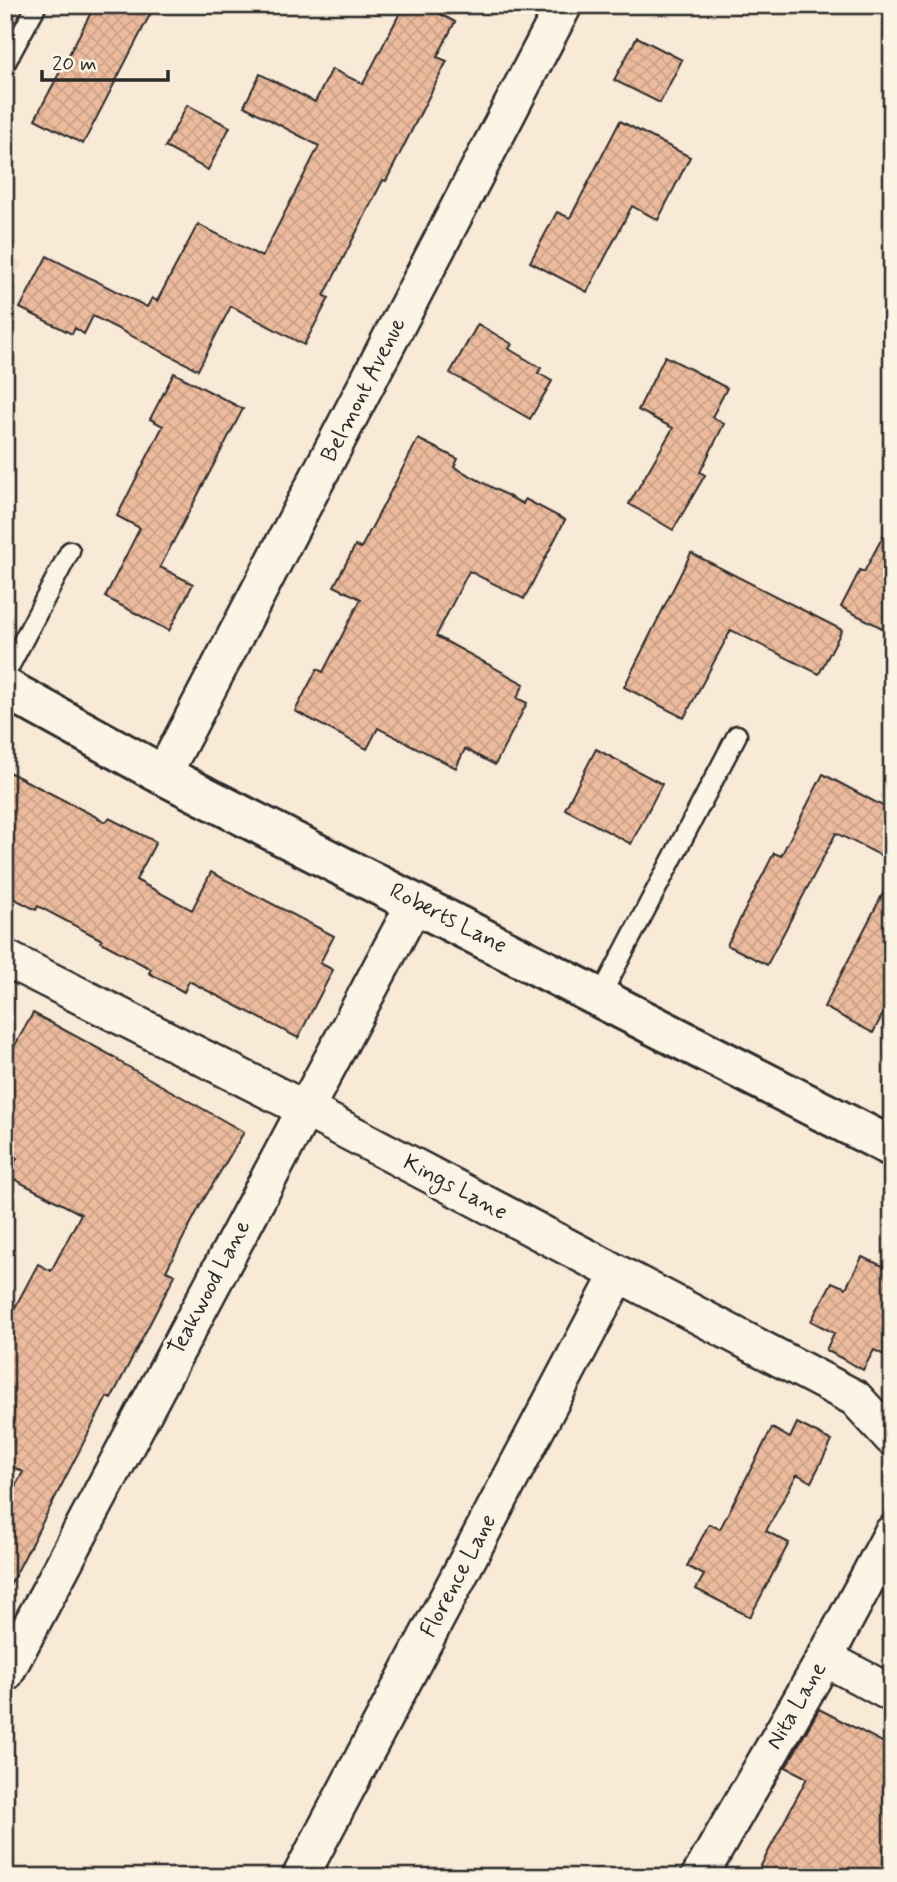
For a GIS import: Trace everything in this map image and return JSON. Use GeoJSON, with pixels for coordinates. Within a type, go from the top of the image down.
{"type":"FeatureCollection","features":[{"type":"Feature","properties":{"kind":"main road","name":"Roberts Lane"},"geometry":{"type":"LineString","coordinates":[[5,688],[163,775],[892,1147]]}},
{"type":"Feature","properties":{"kind":"street","name":"Belmont Avenue"},"geometry":{"type":"LineString","coordinates":[[163,775],[564,5]]}},
{"type":"Feature","properties":{"kind":"street","name":"Teakwood Lane"},"geometry":{"type":"LineString","coordinates":[[5,1674],[415,903]]}},
{"type":"Feature","properties":{"kind":"street","name":"Kings Lane"},"geometry":{"type":"LineString","coordinates":[[7,962],[305,1109],[855,1398],[892,1438]]}},
{"type":"Feature","properties":{"kind":"street","name":"Florence Lane"},"geometry":{"type":"LineString","coordinates":[[300,1877],[618,1275]]}},
{"type":"Feature","properties":{"kind":"street","name":"Nita Lane"},"geometry":{"type":"LineString","coordinates":[[699,1877],[825,1658],[892,1533]]}},
{"type":"Feature","properties":{"kind":"street"},"geometry":{"type":"LineString","coordinates":[[825,1658],[892,1694]]}},
{"type":"Feature","properties":{"kind":"lane"},"geometry":{"type":"LineString","coordinates":[[5,64],[37,5]]}},
{"type":"Feature","properties":{"kind":"lane"},"geometry":{"type":"LineString","coordinates":[[5,675],[70,551]]}},
{"type":"Feature","properties":{"kind":"lane"},"geometry":{"type":"LineString","coordinates":[[600,997],[737,735]]}},
{"type":"Feature","properties":{"kind":"shaded area"},"geometry":{"type":"Polygon","coordinates":[[[5,255],[22,263],[5,295],[5,255]]]}},
{"type":"Feature","properties":{"kind":"building"},"geometry":{"type":"Polygon","coordinates":[[[95,5],[155,5],[83,144],[35,119],[95,5]]]}},
{"type":"Feature","properties":{"kind":"building"},"geometry":{"type":"Polygon","coordinates":[[[404,5],[424,5],[455,22],[437,57],[447,61],[324,296],[329,298],[304,345],[231,306],[198,370],[93,316],[84,334],[75,328],[72,334],[20,308],[47,256],[147,307],[152,298],[157,301],[198,224],[262,257],[319,146],[244,106],[260,74],[315,102],[332,69],[363,84],[404,5]]]}},
{"type":"Feature","properties":{"kind":"building"},"geometry":{"type":"Polygon","coordinates":[[[637,37],[682,60],[660,103],[614,80],[637,37]]]}},
{"type":"Feature","properties":{"kind":"building"},"geometry":{"type":"Polygon","coordinates":[[[187,105],[230,127],[208,170],[165,147],[187,105]]]}},
{"type":"Feature","properties":{"kind":"building"},"geometry":{"type":"Polygon","coordinates":[[[620,121],[690,157],[658,220],[632,206],[587,292],[530,262],[557,212],[570,218],[620,121]]]}},
{"type":"Feature","properties":{"kind":"building"},"geometry":{"type":"Polygon","coordinates":[[[478,324],[512,344],[509,349],[541,368],[538,373],[552,381],[530,419],[450,373],[478,324]]]}},
{"type":"Feature","properties":{"kind":"building"},"geometry":{"type":"Polygon","coordinates":[[[665,356],[727,388],[712,417],[724,424],[700,472],[705,475],[673,530],[629,504],[673,428],[638,410],[665,356]]]}},
{"type":"Feature","properties":{"kind":"building"},"geometry":{"type":"Polygon","coordinates":[[[174,373],[243,409],[160,567],[193,584],[169,631],[105,597],[140,528],[117,516],[163,426],[150,419],[174,373]]]}},
{"type":"Feature","properties":{"kind":"building"},"geometry":{"type":"Polygon","coordinates":[[[418,439],[458,459],[454,467],[523,504],[525,499],[565,520],[524,599],[469,571],[436,636],[524,684],[517,698],[527,703],[495,765],[465,749],[456,768],[378,728],[367,749],[295,711],[317,669],[323,672],[361,599],[334,586],[355,546],[361,548],[418,439]]]}},
{"type":"Feature","properties":{"kind":"building"},"geometry":{"type":"Polygon","coordinates":[[[892,519],[892,633],[841,607],[860,570],[864,572],[892,519]]]}},
{"type":"Feature","properties":{"kind":"building"},"geometry":{"type":"Polygon","coordinates":[[[691,553],[842,630],[819,674],[731,630],[684,718],[624,687],[691,553]]]}},
{"type":"Feature","properties":{"kind":"building"},"geometry":{"type":"Polygon","coordinates":[[[596,749],[662,784],[631,844],[565,809],[596,749]]]}},
{"type":"Feature","properties":{"kind":"building"},"geometry":{"type":"Polygon","coordinates":[[[5,770],[106,822],[109,818],[156,842],[136,880],[192,910],[211,872],[334,936],[320,963],[333,970],[298,1038],[189,981],[184,992],[149,973],[151,969],[101,942],[102,940],[38,906],[36,910],[5,894],[5,770]]]}},
{"type":"Feature","properties":{"kind":"building"},"geometry":{"type":"Polygon","coordinates":[[[823,774],[892,811],[892,861],[836,833],[767,965],[727,945],[774,853],[781,856],[823,774]]]}},
{"type":"Feature","properties":{"kind":"building"},"geometry":{"type":"Polygon","coordinates":[[[892,876],[892,996],[873,1033],[824,1007],[892,876]]]}},
{"type":"Feature","properties":{"kind":"building"},"geometry":{"type":"Polygon","coordinates":[[[33,1013],[244,1132],[201,1204],[166,1271],[175,1275],[111,1399],[107,1397],[5,1595],[5,1505],[23,1472],[5,1463],[5,1326],[38,1264],[51,1271],[81,1214],[8,1176],[17,1158],[5,1152],[5,1063],[33,1013]]]}},
{"type":"Feature","properties":{"kind":"building"},"geometry":{"type":"Polygon","coordinates":[[[862,1257],[892,1270],[892,1359],[874,1350],[863,1370],[826,1350],[834,1333],[811,1321],[832,1282],[846,1288],[862,1257]]]}},
{"type":"Feature","properties":{"kind":"building"},"geometry":{"type":"Polygon","coordinates":[[[797,1423],[832,1441],[811,1482],[797,1474],[766,1531],[789,1543],[750,1617],[696,1589],[704,1575],[687,1566],[709,1524],[720,1529],[772,1428],[790,1438],[797,1423]]]}},
{"type":"Feature","properties":{"kind":"building"},"geometry":{"type":"Polygon","coordinates":[[[819,1709],[892,1747],[892,1877],[755,1877],[807,1778],[786,1767],[819,1709]]]}}]}
